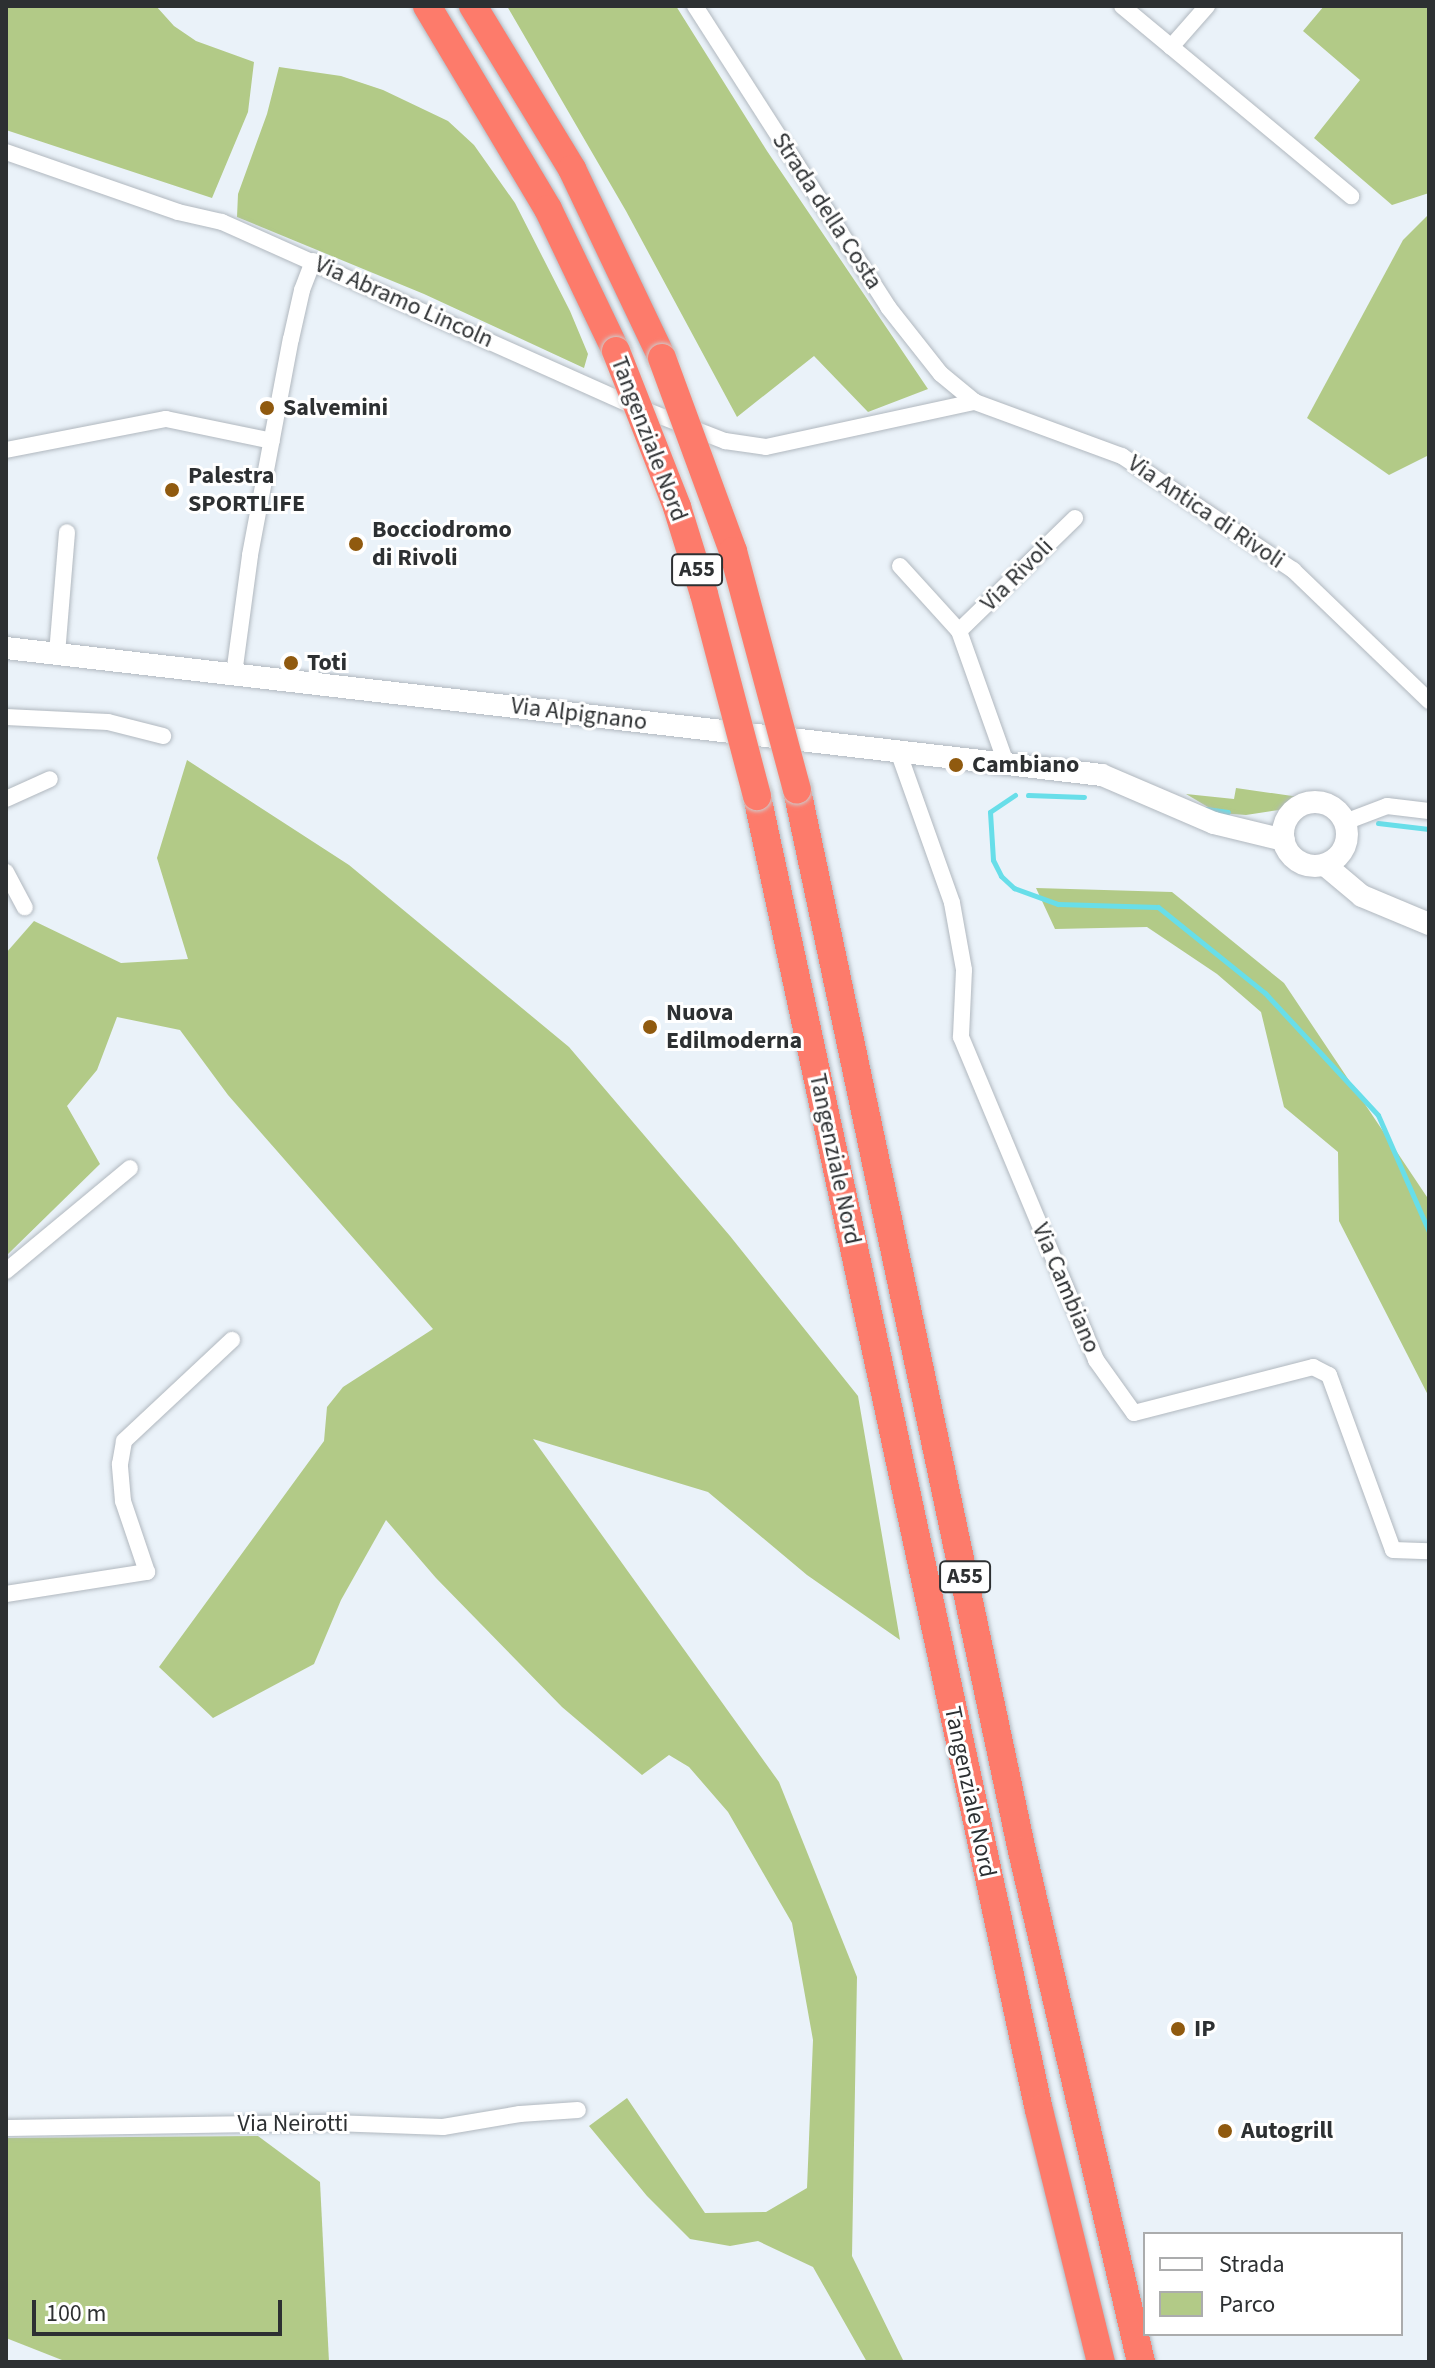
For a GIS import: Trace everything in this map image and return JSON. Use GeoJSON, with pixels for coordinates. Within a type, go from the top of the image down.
{"type":"FeatureCollection","features":[{"type":"Feature","properties":{"kind":"highway","name":"Tangenziale Nord"},"geometry":{"type":"LineString","coordinates":[[427,6],[548,209],[616,351],[677,507],[704,594],[757,796],[1026,2048],[1101,2362]]}},
{"type":"Feature","properties":{"kind":"highway","name":"Tangenziale Nord"},"geometry":{"type":"LineString","coordinates":[[473,6],[572,169],[662,358],[733,551],[797,790],[1022,1851],[1141,2362]]}},
{"type":"Feature","properties":{"kind":"street","name":"Strada della Costa"},"geometry":{"type":"LineString","coordinates":[[695,6],[888,307],[941,374],[975,402]]}},
{"type":"Feature","properties":{"kind":"street"},"geometry":{"type":"LineString","coordinates":[[1122,6],[1351,196]]}},
{"type":"Feature","properties":{"kind":"street"},"geometry":{"type":"LineString","coordinates":[[1171,47],[1207,6]]}},
{"type":"Feature","properties":{"kind":"street","name":"Via Abramo Lincoln"},"geometry":{"type":"LineString","coordinates":[[6,152],[165,207],[222,222],[632,405],[725,441],[766,447],[800,442],[975,402]]}},
{"type":"Feature","properties":{"kind":"street"},"geometry":{"type":"LineString","coordinates":[[234,674],[245,584],[272,441],[302,290],[313,261]]}},
{"type":"Feature","properties":{"kind":"street","name":"Via Antica di Rivoli"},"geometry":{"type":"LineString","coordinates":[[975,402],[1122,456],[1293,570],[1429,701]]}},
{"type":"Feature","properties":{"kind":"street"},"geometry":{"type":"LineString","coordinates":[[6,450],[147,420],[166,419],[272,441]]}},
{"type":"Feature","properties":{"kind":"street","name":"Via Rivoli"},"geometry":{"type":"LineString","coordinates":[[959,631],[1075,518]]}},
{"type":"Feature","properties":{"kind":"street"},"geometry":{"type":"LineString","coordinates":[[57,654],[67,532]]}},
{"type":"Feature","properties":{"kind":"street","name":"Via Rivoli"},"geometry":{"type":"LineString","coordinates":[[900,566],[959,631],[1006,763]]}},
{"type":"Feature","properties":{"kind":"street","name":"Via Alpignano"},"geometry":{"type":"LineString","coordinates":[[6,648],[1102,775],[1194,816],[1235,827],[1285,830]]}},
{"type":"Feature","properties":{"kind":"street"},"geometry":{"type":"LineString","coordinates":[[6,717],[108,722],[163,736]]}},
{"type":"Feature","properties":{"kind":"street","name":"Via Cambiano"},"geometry":{"type":"LineString","coordinates":[[898,751],[952,903],[964,970],[961,1037],[1096,1360],[1134,1413],[1313,1367],[1329,1375],[1393,1550],[1429,1551]]}},
{"type":"Feature","properties":{"kind":"street"},"geometry":{"type":"LineString","coordinates":[[6,799],[50,779]]}},
{"type":"Feature","properties":{"kind":"street"},"geometry":{"type":"LineString","coordinates":[[1375,899],[1353,872],[1346,832],[1340,813],[1322,802],[1301,805],[1285,830],[1295,858],[1304,864],[1325,865],[1334,860],[1346,832],[1387,806],[1429,811]]}},
{"type":"Feature","properties":{"kind":"street"},"geometry":{"type":"LineString","coordinates":[[1325,865],[1350,889],[1429,924]]}},
{"type":"Feature","properties":{"kind":"street"},"geometry":{"type":"LineString","coordinates":[[6,872],[25,907]]}},
{"type":"Feature","properties":{"kind":"street"},"geometry":{"type":"LineString","coordinates":[[6,1271],[130,1168]]}},
{"type":"Feature","properties":{"kind":"street"},"geometry":{"type":"LineString","coordinates":[[6,1594],[147,1572],[123,1501],[120,1464],[124,1441],[232,1340]]}},
{"type":"Feature","properties":{"kind":"street","name":"Via Neirotti"},"geometry":{"type":"LineString","coordinates":[[6,2128],[333,2123],[443,2127],[520,2114],[578,2110]]}},
{"type":"Feature","properties":{"kind":"green space"},"geometry":{"type":"Polygon","coordinates":[[[6,6],[156,6],[174,26],[196,41],[254,62],[248,112],[212,198],[6,130],[6,6]]]}},
{"type":"Feature","properties":{"kind":"green space"},"geometry":{"type":"Polygon","coordinates":[[[507,6],[676,6],[767,151],[928,389],[868,412],[814,356],[737,417],[626,211],[507,6]]]}},
{"type":"Feature","properties":{"kind":"green space"},"geometry":{"type":"Polygon","coordinates":[[[1324,6],[1429,6],[1429,193],[1392,205],[1314,138],[1360,80],[1303,31],[1324,6]]]}},
{"type":"Feature","properties":{"kind":"green space"},"geometry":{"type":"Polygon","coordinates":[[[279,67],[341,76],[383,90],[448,121],[474,145],[515,203],[570,311],[588,354],[584,368],[424,294],[237,217],[238,194],[267,114],[279,67]]]}},
{"type":"Feature","properties":{"kind":"green space"},"geometry":{"type":"Polygon","coordinates":[[[1429,214],[1429,455],[1389,475],[1307,418],[1403,240],[1429,214]]]}},
{"type":"Feature","properties":{"kind":"green space"},"geometry":{"type":"Polygon","coordinates":[[[187,760],[349,865],[569,1047],[730,1236],[858,1396],[900,1640],[807,1575],[708,1492],[533,1439],[779,1782],[857,1977],[852,2256],[904,2362],[867,2362],[813,2267],[758,2241],[730,2246],[690,2239],[647,2196],[589,2126],[627,2098],[705,2213],[766,2212],[807,2188],[813,2040],[792,1923],[728,1812],[689,1767],[669,1755],[642,1775],[562,1707],[436,1578],[386,1520],[341,1600],[314,1664],[213,1718],[159,1667],[324,1441],[327,1407],[343,1387],[433,1329],[228,1095],[180,1030],[117,1017],[97,1070],[67,1106],[100,1164],[6,1256],[6,953],[34,921],[121,963],[188,959],[157,858],[187,760]]]}},
{"type":"Feature","properties":{"kind":"green space"},"geometry":{"type":"Polygon","coordinates":[[[1236,788],[1299,797],[1279,810],[1246,815],[1218,813],[1186,794],[1234,799],[1236,788]]]}},
{"type":"Feature","properties":{"kind":"green space"},"geometry":{"type":"Polygon","coordinates":[[[1036,888],[1172,892],[1284,983],[1429,1200],[1429,1397],[1339,1221],[1338,1152],[1284,1107],[1261,1012],[1217,974],[1147,927],[1055,929],[1036,888]]]}},
{"type":"Feature","properties":{"kind":"green space"},"geometry":{"type":"Polygon","coordinates":[[[258,2136],[320,2182],[329,2362],[67,2362],[6,2338],[6,2138],[258,2136]]]}},
{"type":"Feature","properties":{"kind":"waterway"},"geometry":{"type":"LineString","coordinates":[[1015,795],[990,812],[993,860],[1001,876],[1014,888],[1058,904],[1158,907],[1265,993],[1378,1115],[1429,1232]]}},
{"type":"Feature","properties":{"kind":"waterway"},"geometry":{"type":"LineString","coordinates":[[1028,795],[1084,797]]}},
{"type":"Feature","properties":{"kind":"waterway"},"geometry":{"type":"LineString","coordinates":[[1206,809],[1228,812]]}},
{"type":"Feature","properties":{"kind":"waterway"},"geometry":{"type":"LineString","coordinates":[[1378,823],[1429,829]]}},
{"type":"Feature","properties":{"kind":"place","name":"Salvemini"},"geometry":{"type":"Point","coordinates":[267,408]}},
{"type":"Feature","properties":{"kind":"place","name":"Palestra SPORTLIFE"},"geometry":{"type":"Point","coordinates":[172,490]}},
{"type":"Feature","properties":{"kind":"place","name":"Bocciodromo di Rivoli"},"geometry":{"type":"Point","coordinates":[356,544]}},
{"type":"Feature","properties":{"kind":"place","name":"Toti"},"geometry":{"type":"Point","coordinates":[291,663]}},
{"type":"Feature","properties":{"kind":"place","name":"Cambiano"},"geometry":{"type":"Point","coordinates":[956,765]}},
{"type":"Feature","properties":{"kind":"place","name":"Nuova Edilmoderna"},"geometry":{"type":"Point","coordinates":[650,1027]}},
{"type":"Feature","properties":{"kind":"place","name":"IP"},"geometry":{"type":"Point","coordinates":[1178,2029]}},
{"type":"Feature","properties":{"kind":"place","name":"Autogrill"},"geometry":{"type":"Point","coordinates":[1225,2131]}}]}
